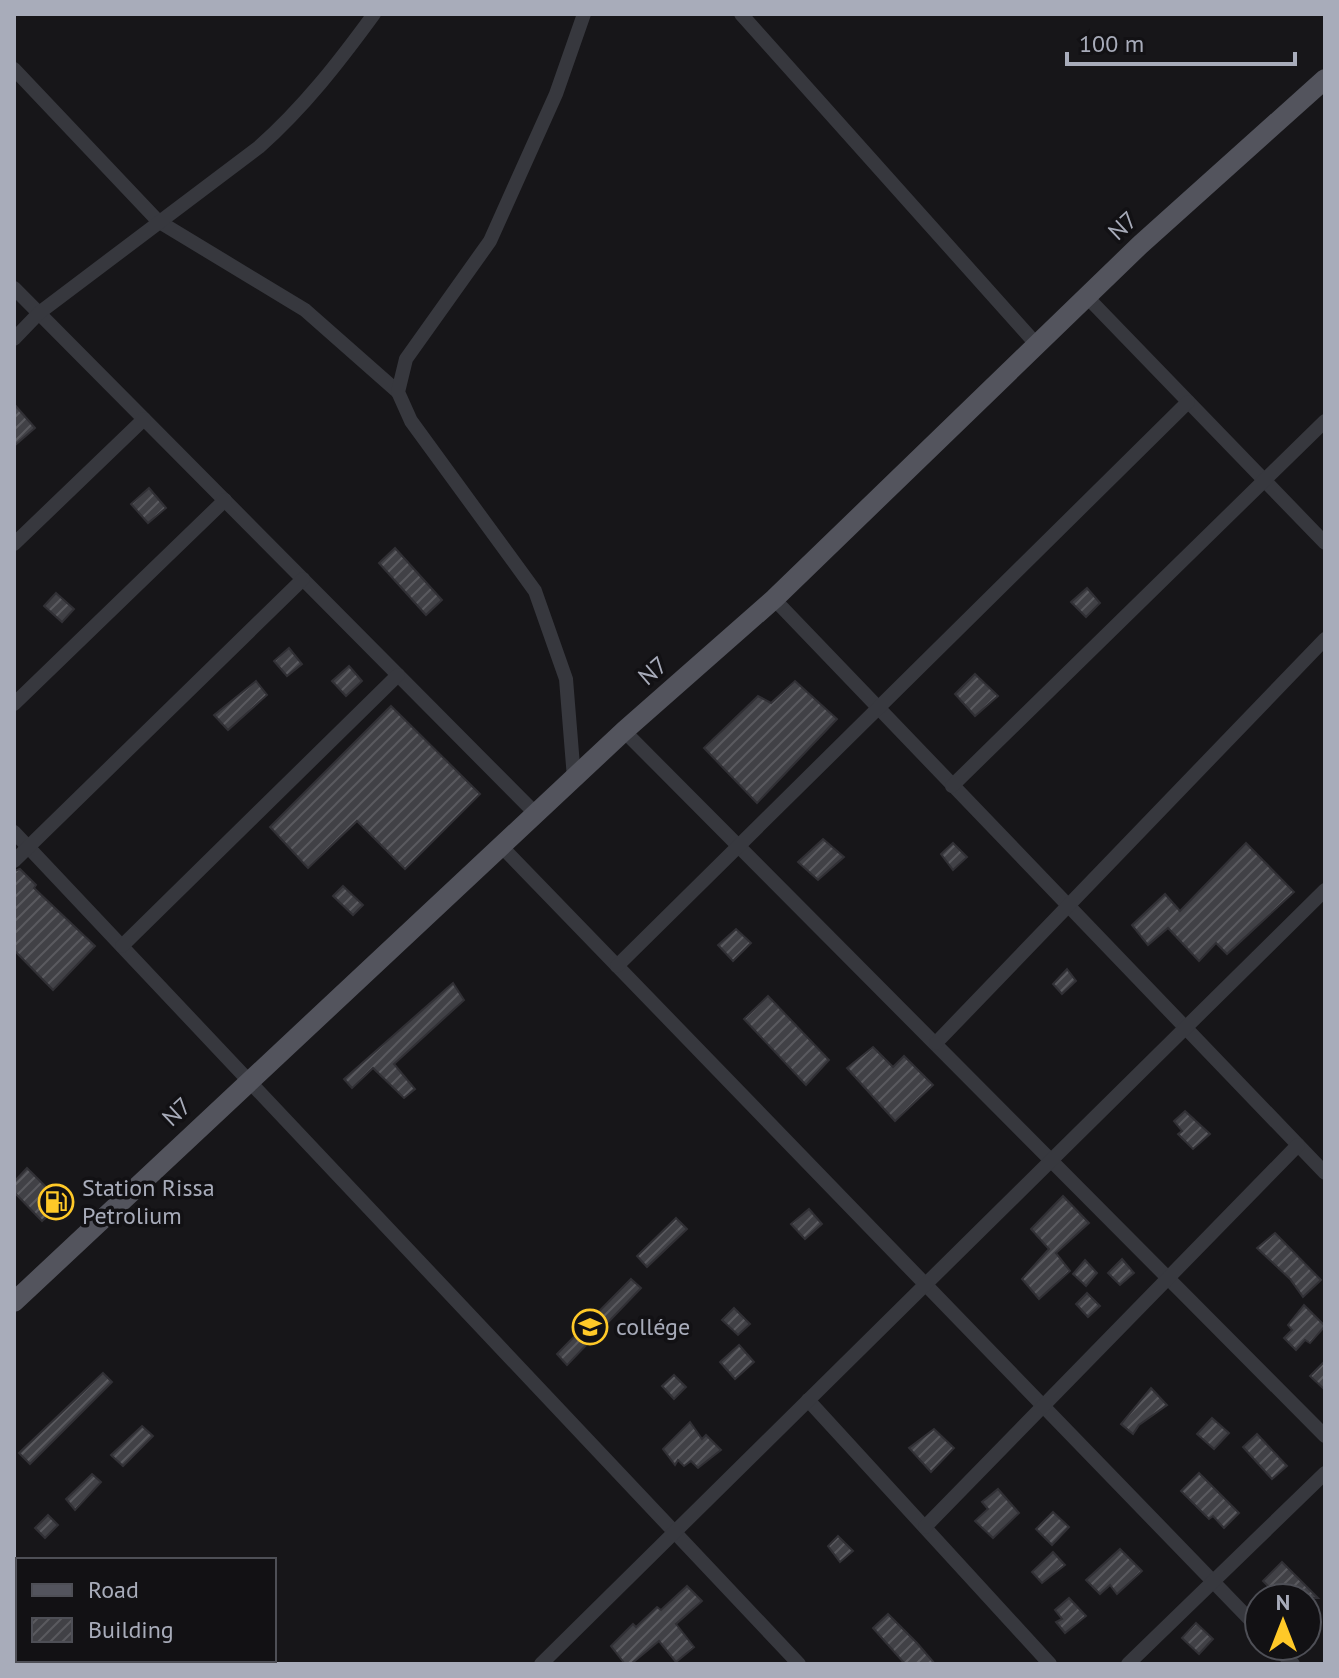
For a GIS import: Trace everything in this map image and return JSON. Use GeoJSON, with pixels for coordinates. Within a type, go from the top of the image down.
{"type":"FeatureCollection","features":[{"type":"Feature","properties":{"kind":"main road","name":"N7"},"geometry":{"type":"LineString","coordinates":[[14,1302],[624,731],[774,599],[1087,297],[1325,79]]}},
{"type":"Feature","properties":{"kind":"street"},"geometry":{"type":"LineString","coordinates":[[14,339],[39,313],[293,118],[374,14]]}},
{"type":"Feature","properties":{"kind":"street"},"geometry":{"type":"LineString","coordinates":[[398,392],[406,359],[490,241],[556,94],[584,14]]}},
{"type":"Feature","properties":{"kind":"street"},"geometry":{"type":"LineString","coordinates":[[741,14],[1037,345]]}},
{"type":"Feature","properties":{"kind":"street"},"geometry":{"type":"LineString","coordinates":[[14,69],[158,221],[305,310],[398,392],[411,421],[535,591],[566,679],[574,778]]}},
{"type":"Feature","properties":{"kind":"street"},"geometry":{"type":"LineString","coordinates":[[14,288],[537,815]]}},
{"type":"Feature","properties":{"kind":"street"},"geometry":{"type":"LineString","coordinates":[[1087,297],[1325,543]]}},
{"type":"Feature","properties":{"kind":"street"},"geometry":{"type":"LineString","coordinates":[[617,966],[1188,402]]}},
{"type":"Feature","properties":{"kind":"street"},"geometry":{"type":"LineString","coordinates":[[14,544],[144,419]]}},
{"type":"Feature","properties":{"kind":"street"},"geometry":{"type":"LineString","coordinates":[[952,786],[1325,421]]}},
{"type":"Feature","properties":{"kind":"street"},"geometry":{"type":"LineString","coordinates":[[14,704],[225,500]]}},
{"type":"Feature","properties":{"kind":"street"},"geometry":{"type":"LineString","coordinates":[[14,861],[303,579]]}},
{"type":"Feature","properties":{"kind":"street"},"geometry":{"type":"LineString","coordinates":[[774,599],[1325,1173]]}},
{"type":"Feature","properties":{"kind":"street"},"geometry":{"type":"LineString","coordinates":[[936,1043],[1325,639]]}},
{"type":"Feature","properties":{"kind":"street"},"geometry":{"type":"LineString","coordinates":[[122,946],[398,675]]}},
{"type":"Feature","properties":{"kind":"street"},"geometry":{"type":"LineString","coordinates":[[624,731],[1325,1436]]}},
{"type":"Feature","properties":{"kind":"street"},"geometry":{"type":"LineString","coordinates":[[14,832],[799,1664]]}},
{"type":"Feature","properties":{"kind":"street"},"geometry":{"type":"LineString","coordinates":[[502,847],[1243,1613]]}},
{"type":"Feature","properties":{"kind":"street"},"geometry":{"type":"LineString","coordinates":[[541,1664],[1325,890]]}},
{"type":"Feature","properties":{"kind":"street"},"geometry":{"type":"LineString","coordinates":[[925,1527],[1298,1145]]}},
{"type":"Feature","properties":{"kind":"street"},"geometry":{"type":"LineString","coordinates":[[808,1400],[1050,1664]]}},
{"type":"Feature","properties":{"kind":"street"},"geometry":{"type":"LineString","coordinates":[[1128,1664],[1325,1473]]}},
{"type":"Feature","properties":{"kind":"building"},"geometry":{"type":"Polygon","coordinates":[[[14,404],[35,428],[14,446],[14,404]]]}},
{"type":"Feature","properties":{"kind":"building"},"geometry":{"type":"Polygon","coordinates":[[[149,488],[166,508],[148,523],[131,504],[149,488]]]}},
{"type":"Feature","properties":{"kind":"building"},"geometry":{"type":"Polygon","coordinates":[[[395,548],[442,600],[426,615],[379,563],[395,548]]]}},
{"type":"Feature","properties":{"kind":"building"},"geometry":{"type":"Polygon","coordinates":[[[1087,588],[1100,603],[1086,617],[1071,602],[1087,588]]]}},
{"type":"Feature","properties":{"kind":"building"},"geometry":{"type":"Polygon","coordinates":[[[56,593],[74,609],[62,622],[44,606],[56,593]]]}},
{"type":"Feature","properties":{"kind":"building"},"geometry":{"type":"Polygon","coordinates":[[[289,648],[302,664],[287,676],[274,661],[289,648]]]}},
{"type":"Feature","properties":{"kind":"building"},"geometry":{"type":"Polygon","coordinates":[[[349,666],[362,681],[346,696],[332,681],[349,666]]]}},
{"type":"Feature","properties":{"kind":"building"},"geometry":{"type":"Polygon","coordinates":[[[975,674],[998,696],[975,716],[955,694],[975,674]]]}},
{"type":"Feature","properties":{"kind":"building"},"geometry":{"type":"Polygon","coordinates":[[[256,681],[267,695],[228,730],[214,715],[256,681]]]}},
{"type":"Feature","properties":{"kind":"building"},"geometry":{"type":"Polygon","coordinates":[[[795,681],[837,719],[757,803],[704,748],[758,696],[771,703],[795,681]]]}},
{"type":"Feature","properties":{"kind":"building"},"geometry":{"type":"Polygon","coordinates":[[[391,706],[480,794],[405,869],[357,821],[308,868],[270,827],[391,706]]]}},
{"type":"Feature","properties":{"kind":"building"},"geometry":{"type":"Polygon","coordinates":[[[823,839],[844,857],[818,880],[798,862],[823,839]]]}},
{"type":"Feature","properties":{"kind":"building"},"geometry":{"type":"Polygon","coordinates":[[[953,843],[967,857],[953,870],[941,854],[953,843]]]}},
{"type":"Feature","properties":{"kind":"building"},"geometry":{"type":"Polygon","coordinates":[[[1246,843],[1294,892],[1227,954],[1216,943],[1199,961],[1168,928],[1148,945],[1132,925],[1165,894],[1180,911],[1246,843]]]}},
{"type":"Feature","properties":{"kind":"building"},"geometry":{"type":"Polygon","coordinates":[[[20,869],[36,885],[34,888],[95,946],[53,990],[14,950],[14,871],[20,869]]]}},
{"type":"Feature","properties":{"kind":"building"},"geometry":{"type":"Polygon","coordinates":[[[343,886],[363,905],[353,915],[333,896],[343,886]]]}},
{"type":"Feature","properties":{"kind":"building"},"geometry":{"type":"Polygon","coordinates":[[[736,929],[751,943],[733,961],[718,945],[736,929]]]}},
{"type":"Feature","properties":{"kind":"building"},"geometry":{"type":"Polygon","coordinates":[[[1067,969],[1076,981],[1062,994],[1053,984],[1067,969]]]}},
{"type":"Feature","properties":{"kind":"building"},"geometry":{"type":"Polygon","coordinates":[[[453,983],[464,1000],[394,1064],[415,1089],[404,1098],[373,1068],[352,1088],[344,1079],[453,983]]]}},
{"type":"Feature","properties":{"kind":"building"},"geometry":{"type":"Polygon","coordinates":[[[768,996],[829,1060],[806,1085],[744,1019],[768,996]]]}},
{"type":"Feature","properties":{"kind":"building"},"geometry":{"type":"Polygon","coordinates":[[[873,1047],[893,1067],[904,1056],[933,1085],[895,1121],[847,1068],[873,1047]]]}},
{"type":"Feature","properties":{"kind":"building"},"geometry":{"type":"Polygon","coordinates":[[[1185,1111],[1210,1134],[1193,1149],[1178,1134],[1182,1131],[1174,1121],[1185,1111]]]}},
{"type":"Feature","properties":{"kind":"building"},"geometry":{"type":"Polygon","coordinates":[[[27,1168],[50,1191],[55,1186],[67,1198],[42,1221],[14,1192],[14,1182],[27,1168]]]}},
{"type":"Feature","properties":{"kind":"building"},"geometry":{"type":"Polygon","coordinates":[[[1063,1196],[1089,1223],[1056,1253],[1070,1271],[1039,1299],[1022,1279],[1049,1249],[1031,1229],[1063,1196]]]}},
{"type":"Feature","properties":{"kind":"building"},"geometry":{"type":"Polygon","coordinates":[[[809,1209],[822,1224],[805,1239],[791,1224],[809,1209]]]}},
{"type":"Feature","properties":{"kind":"building"},"geometry":{"type":"Polygon","coordinates":[[[676,1218],[687,1229],[647,1267],[637,1256],[676,1218]]]}},
{"type":"Feature","properties":{"kind":"building"},"geometry":{"type":"Polygon","coordinates":[[[1275,1233],[1321,1280],[1303,1297],[1290,1279],[1257,1248],[1275,1233]]]}},
{"type":"Feature","properties":{"kind":"building"},"geometry":{"type":"Polygon","coordinates":[[[1122,1259],[1134,1273],[1120,1285],[1108,1273],[1122,1259]]]}},
{"type":"Feature","properties":{"kind":"building"},"geometry":{"type":"Polygon","coordinates":[[[1085,1260],[1097,1273],[1086,1286],[1073,1274],[1085,1260]]]}},
{"type":"Feature","properties":{"kind":"building"},"geometry":{"type":"Polygon","coordinates":[[[631,1279],[641,1288],[567,1365],[557,1354],[631,1279]]]}},
{"type":"Feature","properties":{"kind":"building"},"geometry":{"type":"Polygon","coordinates":[[[1087,1293],[1100,1306],[1088,1317],[1076,1304],[1087,1293]]]}},
{"type":"Feature","properties":{"kind":"building"},"geometry":{"type":"Polygon","coordinates":[[[1304,1305],[1325,1326],[1310,1343],[1305,1340],[1296,1350],[1284,1338],[1292,1330],[1288,1325],[1304,1305]]]}},
{"type":"Feature","properties":{"kind":"building"},"geometry":{"type":"Polygon","coordinates":[[[734,1308],[750,1324],[738,1335],[722,1320],[734,1308]]]}},
{"type":"Feature","properties":{"kind":"building"},"geometry":{"type":"Polygon","coordinates":[[[739,1345],[754,1362],[735,1379],[720,1362],[739,1345]]]}},
{"type":"Feature","properties":{"kind":"building"},"geometry":{"type":"Polygon","coordinates":[[[1325,1361],[1325,1390],[1310,1376],[1325,1361]]]}},
{"type":"Feature","properties":{"kind":"building"},"geometry":{"type":"Polygon","coordinates":[[[103,1373],[112,1382],[30,1464],[19,1453],[103,1373]]]}},
{"type":"Feature","properties":{"kind":"building"},"geometry":{"type":"Polygon","coordinates":[[[674,1375],[686,1387],[674,1399],[662,1386],[674,1375]]]}},
{"type":"Feature","properties":{"kind":"building"},"geometry":{"type":"Polygon","coordinates":[[[1151,1388],[1167,1405],[1139,1425],[1133,1434],[1121,1424],[1151,1388]]]}},
{"type":"Feature","properties":{"kind":"building"},"geometry":{"type":"Polygon","coordinates":[[[1212,1418],[1229,1433],[1214,1449],[1197,1434],[1212,1418]]]}},
{"type":"Feature","properties":{"kind":"building"},"geometry":{"type":"Polygon","coordinates":[[[690,1422],[702,1439],[706,1435],[721,1450],[698,1468],[691,1461],[684,1466],[678,1460],[675,1465],[663,1449],[690,1422]]]}},
{"type":"Feature","properties":{"kind":"building"},"geometry":{"type":"Polygon","coordinates":[[[142,1426],[153,1436],[123,1466],[111,1455],[142,1426]]]}},
{"type":"Feature","properties":{"kind":"building"},"geometry":{"type":"Polygon","coordinates":[[[934,1429],[954,1448],[931,1472],[909,1448],[934,1429]]]}},
{"type":"Feature","properties":{"kind":"building"},"geometry":{"type":"Polygon","coordinates":[[[1257,1434],[1287,1466],[1272,1479],[1243,1447],[1257,1434]]]}},
{"type":"Feature","properties":{"kind":"building"},"geometry":{"type":"Polygon","coordinates":[[[1199,1473],[1239,1513],[1224,1528],[1213,1516],[1209,1519],[1181,1491],[1199,1473]]]}},
{"type":"Feature","properties":{"kind":"building"},"geometry":{"type":"Polygon","coordinates":[[[92,1474],[101,1482],[75,1510],[66,1499],[92,1474]]]}},
{"type":"Feature","properties":{"kind":"building"},"geometry":{"type":"Polygon","coordinates":[[[998,1489],[1019,1513],[993,1538],[975,1521],[988,1509],[982,1502],[998,1489]]]}},
{"type":"Feature","properties":{"kind":"building"},"geometry":{"type":"Polygon","coordinates":[[[1053,1512],[1069,1527],[1052,1545],[1036,1529],[1053,1512]]]}},
{"type":"Feature","properties":{"kind":"building"},"geometry":{"type":"Polygon","coordinates":[[[48,1515],[58,1525],[45,1538],[35,1528],[48,1515]]]}},
{"type":"Feature","properties":{"kind":"building"},"geometry":{"type":"Polygon","coordinates":[[[838,1536],[853,1551],[840,1562],[828,1546],[838,1536]]]}},
{"type":"Feature","properties":{"kind":"building"},"geometry":{"type":"Polygon","coordinates":[[[1120,1549],[1142,1571],[1117,1594],[1110,1585],[1100,1594],[1086,1580],[1120,1549]]]}},
{"type":"Feature","properties":{"kind":"building"},"geometry":{"type":"Polygon","coordinates":[[[1053,1552],[1065,1565],[1042,1583],[1032,1572],[1053,1552]]]}},
{"type":"Feature","properties":{"kind":"building"},"geometry":{"type":"Polygon","coordinates":[[[1282,1562],[1302,1582],[1264,1582],[1282,1562]]]}},
{"type":"Feature","properties":{"kind":"building"},"geometry":{"type":"Polygon","coordinates":[[[687,1586],[702,1601],[676,1624],[694,1647],[676,1662],[659,1641],[631,1664],[625,1664],[611,1646],[633,1624],[636,1627],[657,1607],[661,1610],[687,1586]]]}},
{"type":"Feature","properties":{"kind":"building"},"geometry":{"type":"Polygon","coordinates":[[[1069,1598],[1086,1616],[1065,1633],[1056,1622],[1062,1619],[1055,1610],[1069,1598]]]}},
{"type":"Feature","properties":{"kind":"building"},"geometry":{"type":"Polygon","coordinates":[[[888,1614],[935,1664],[905,1664],[873,1628],[888,1614]]]}},
{"type":"Feature","properties":{"kind":"building"},"geometry":{"type":"Polygon","coordinates":[[[1196,1623],[1213,1639],[1199,1654],[1182,1638],[1196,1623]]]}},
{"type":"Feature","properties":{"kind":"place","name":"Station Rissa Petrolium"},"geometry":{"type":"Point","coordinates":[56,1202]}},
{"type":"Feature","properties":{"kind":"place","name":"collége"},"geometry":{"type":"Point","coordinates":[590,1327]}}]}
